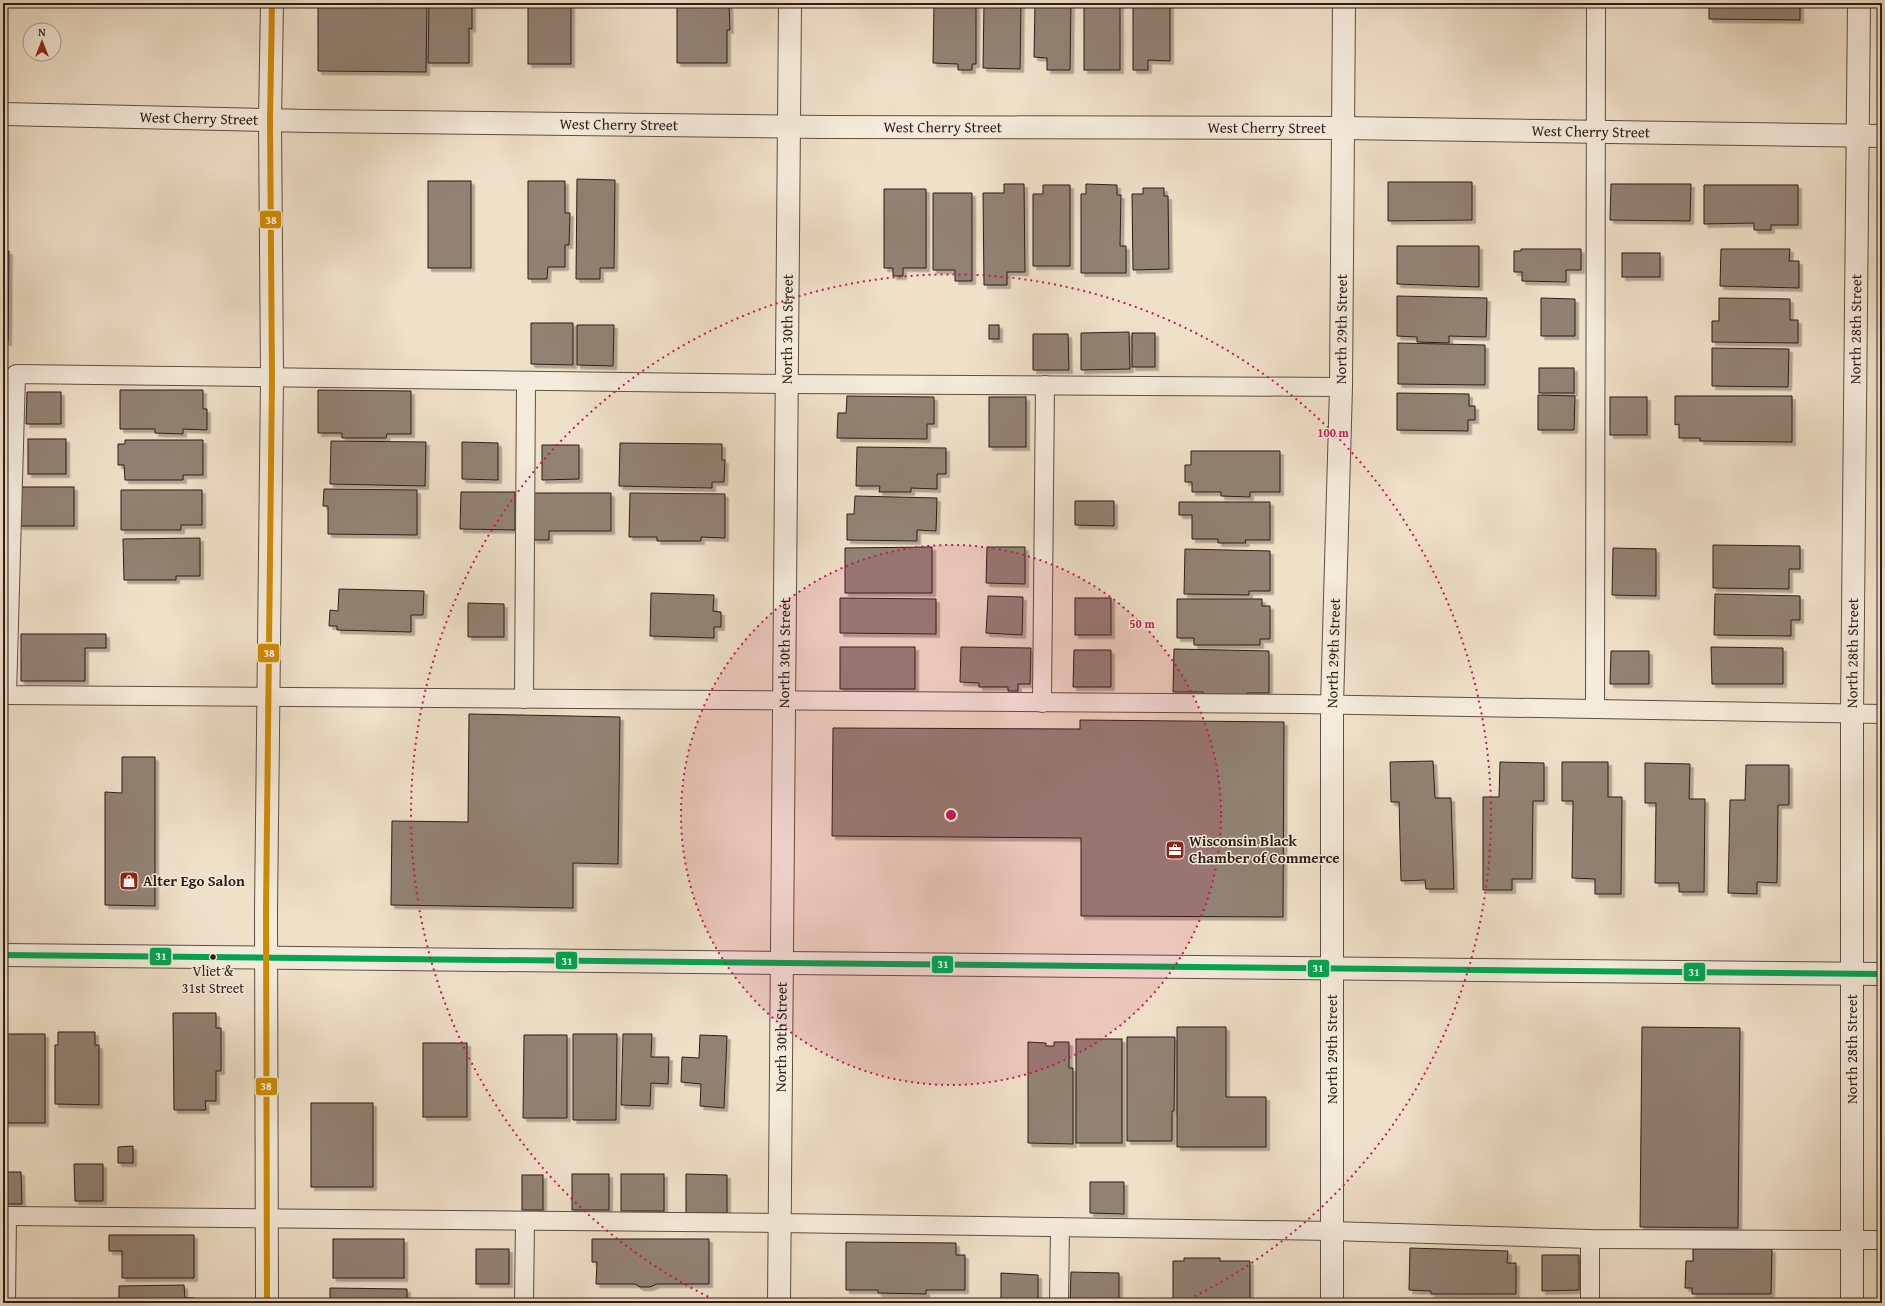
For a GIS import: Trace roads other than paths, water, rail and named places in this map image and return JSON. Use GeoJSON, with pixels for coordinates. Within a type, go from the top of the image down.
{"type":"FeatureCollection","features":[{"type":"Feature","properties":{"kind":"street"},"geometry":{"type":"LineString","coordinates":[[267,1303],[267,958],[272,378],[270,120],[272,3]]}},
{"type":"Feature","properties":{"kind":"street","name":"North 30th Street"},"geometry":{"type":"LineString","coordinates":[[779,1303],[790,3]]}},
{"type":"Feature","properties":{"kind":"street","name":"North 29th Street"},"geometry":{"type":"LineString","coordinates":[[1332,1303],[1332,705],[1341,387],[1344,3]]}},
{"type":"Feature","properties":{"kind":"street","name":"North 28th Street"},"geometry":{"type":"LineString","coordinates":[[1852,1303],[1852,714],[1859,3]]}},
{"type":"Feature","properties":{"kind":"street","name":"West Cherry Street"},"geometry":{"type":"LineString","coordinates":[[3,114],[270,120],[790,126],[1342,128],[1882,136]]}},
{"type":"Feature","properties":{"kind":"street"},"geometry":{"type":"LineString","coordinates":[[3,955],[1882,974]]}},
{"type":"Feature","properties":{"kind":"lane"},"geometry":{"type":"LineString","coordinates":[[1595,709],[1596,3]]}},
{"type":"Feature","properties":{"kind":"lane"},"geometry":{"type":"LineString","coordinates":[[1341,387],[787,384],[16,374],[7,695],[1332,705],[1882,714]]}},
{"type":"Feature","properties":{"kind":"lane"},"geometry":{"type":"LineString","coordinates":[[524,699],[526,381]]}},
{"type":"Feature","properties":{"kind":"lane"},"geometry":{"type":"LineString","coordinates":[[1042,703],[1045,385]]}},
{"type":"Feature","properties":{"kind":"lane"},"geometry":{"type":"LineString","coordinates":[[6,1303],[5,1216],[779,1223],[1332,1231],[1590,1239],[1882,1240]]}},
{"type":"Feature","properties":{"kind":"lane"},"geometry":{"type":"LineString","coordinates":[[524,1303],[525,1220]]}},
{"type":"Feature","properties":{"kind":"lane"},"geometry":{"type":"LineString","coordinates":[[1059,1303],[1060,1227]]}},
{"type":"Feature","properties":{"kind":"lane"},"geometry":{"type":"LineString","coordinates":[[1590,1239],[1590,1303]]}},
{"type":"Feature","properties":{"kind":"place","name":"Wisconsin Black Chamber of Commerce"},"geometry":{"type":"Point","coordinates":[1175,850]}},
{"type":"Feature","properties":{"kind":"place","name":"Alter Ego Salon"},"geometry":{"type":"Point","coordinates":[129,881]}},
{"type":"Feature","properties":{"kind":"place","name":"Vliet & 31st Street"},"geometry":{"type":"Point","coordinates":[213,957]}}]}
